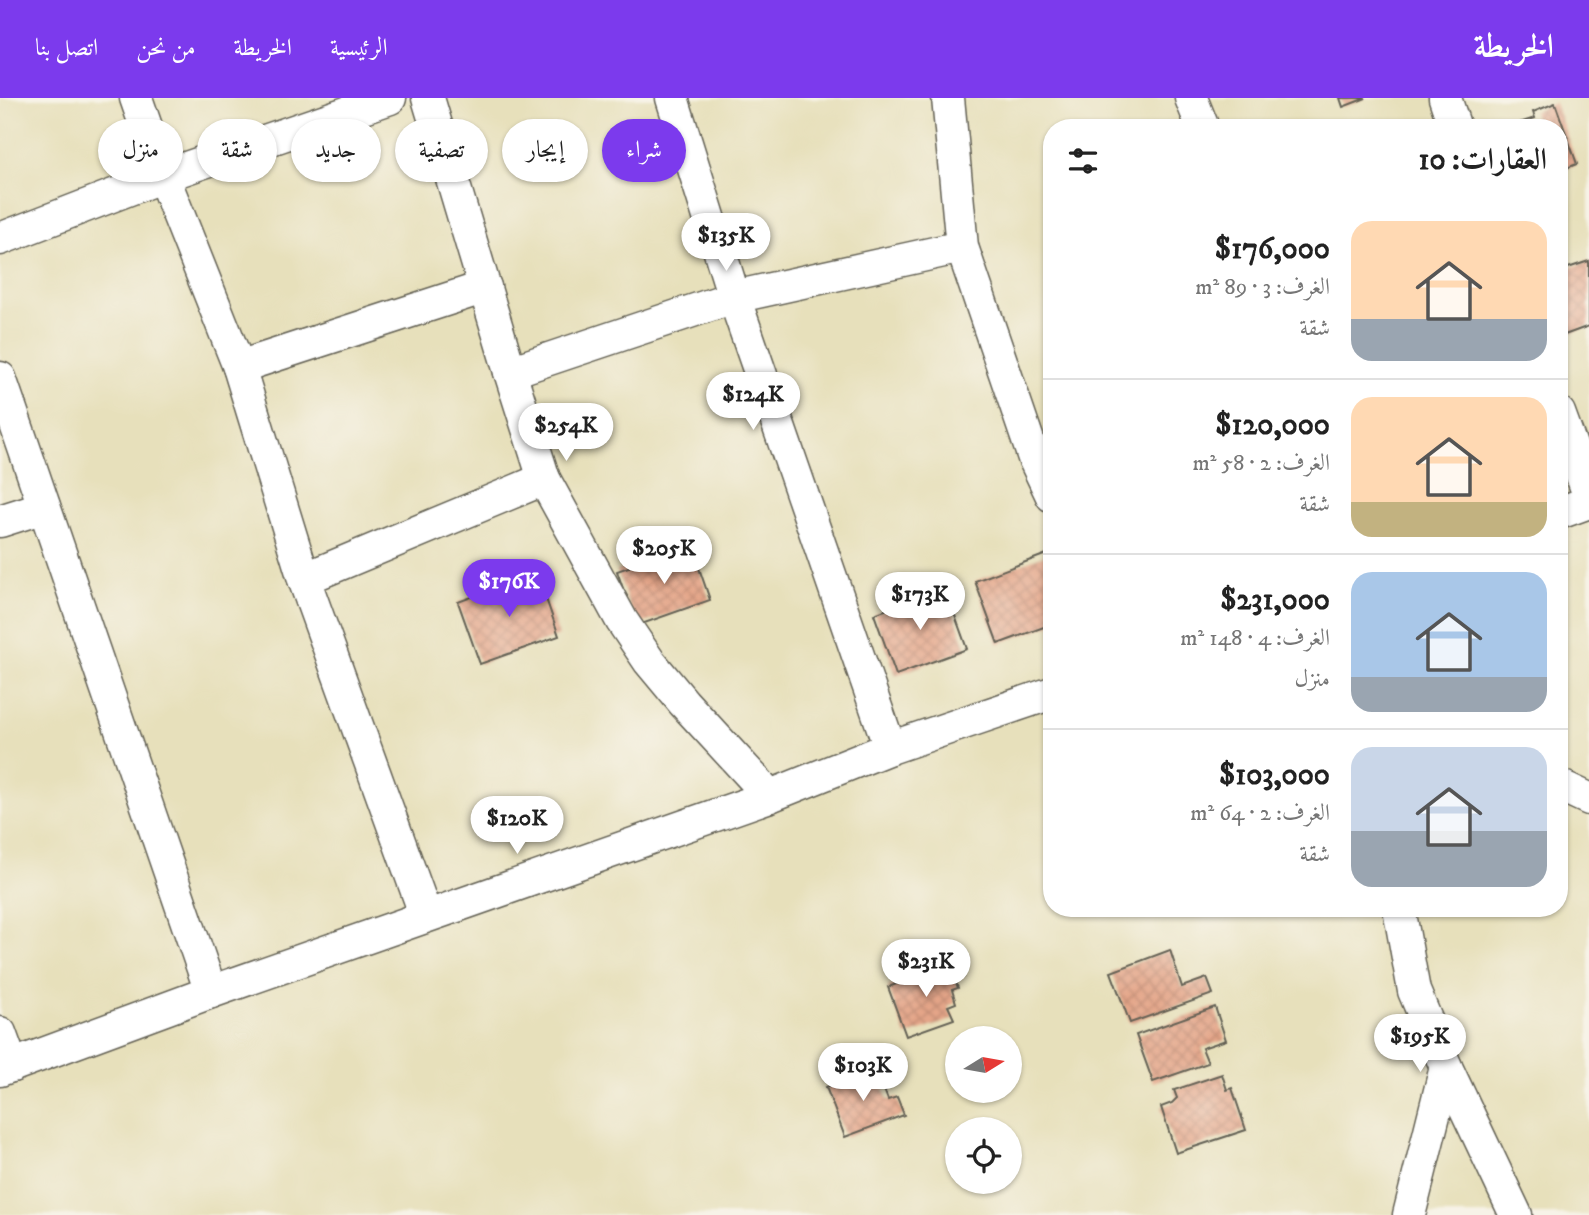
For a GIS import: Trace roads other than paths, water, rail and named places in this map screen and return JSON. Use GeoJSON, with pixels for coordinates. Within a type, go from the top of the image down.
{"type":"FeatureCollection","features":[{"type":"Feature","properties":{"kind":"street"},"geometry":{"type":"LineString","coordinates":[[136,98],[143,119]]}},
{"type":"Feature","properties":{"kind":"street"},"geometry":{"type":"LineString","coordinates":[[183,169],[390,98]]}},
{"type":"Feature","properties":{"kind":"street"},"geometry":{"type":"LineString","coordinates":[[428,98],[544,479],[622,621],[649,661],[770,796]]}},
{"type":"Feature","properties":{"kind":"street"},"geometry":{"type":"LineString","coordinates":[[672,98],[734,297],[890,748]]}},
{"type":"Feature","properties":{"kind":"street"},"geometry":{"type":"LineString","coordinates":[[948,98],[962,247],[1034,458],[1043,477]]}},
{"type":"Feature","properties":{"kind":"street"},"geometry":{"type":"LineString","coordinates":[[1191,98],[1199,119]]}},
{"type":"Feature","properties":{"kind":"street"},"geometry":{"type":"LineString","coordinates":[[1445,98],[1452,119]]}},
{"type":"Feature","properties":{"kind":"street"},"geometry":{"type":"LineString","coordinates":[[0,239],[147,182]]}},
{"type":"Feature","properties":{"kind":"street"},"geometry":{"type":"LineString","coordinates":[[165,182],[239,367],[304,579],[426,916]]}},
{"type":"Feature","properties":{"kind":"street"},"geometry":{"type":"LineString","coordinates":[[510,372],[734,297],[962,247]]}},
{"type":"Feature","properties":{"kind":"street"},"geometry":{"type":"LineString","coordinates":[[239,367],[485,287]]}},
{"type":"Feature","properties":{"kind":"street"},"geometry":{"type":"LineString","coordinates":[[0,378],[211,992]]}},
{"type":"Feature","properties":{"kind":"street"},"geometry":{"type":"LineString","coordinates":[[1568,438],[1589,495]]}},
{"type":"Feature","properties":{"kind":"street"},"geometry":{"type":"LineString","coordinates":[[304,579],[544,479]]}},
{"type":"Feature","properties":{"kind":"street"},"geometry":{"type":"LineString","coordinates":[[1568,510],[1589,502]]}},
{"type":"Feature","properties":{"kind":"street"},"geometry":{"type":"LineString","coordinates":[[0,521],[44,507]]}},
{"type":"Feature","properties":{"kind":"street"},"geometry":{"type":"LineString","coordinates":[[0,1033],[6,1068],[211,992],[770,796],[890,748],[1043,696]]}},
{"type":"Feature","properties":{"kind":"street"},"geometry":{"type":"LineString","coordinates":[[1568,789],[1589,799]]}},
{"type":"Feature","properties":{"kind":"street"},"geometry":{"type":"LineString","coordinates":[[1401,917],[1414,991],[1446,1067],[1516,1215]]}},
{"type":"Feature","properties":{"kind":"street"},"geometry":{"type":"LineString","coordinates":[[1409,1215],[1446,1067]]}}]}
